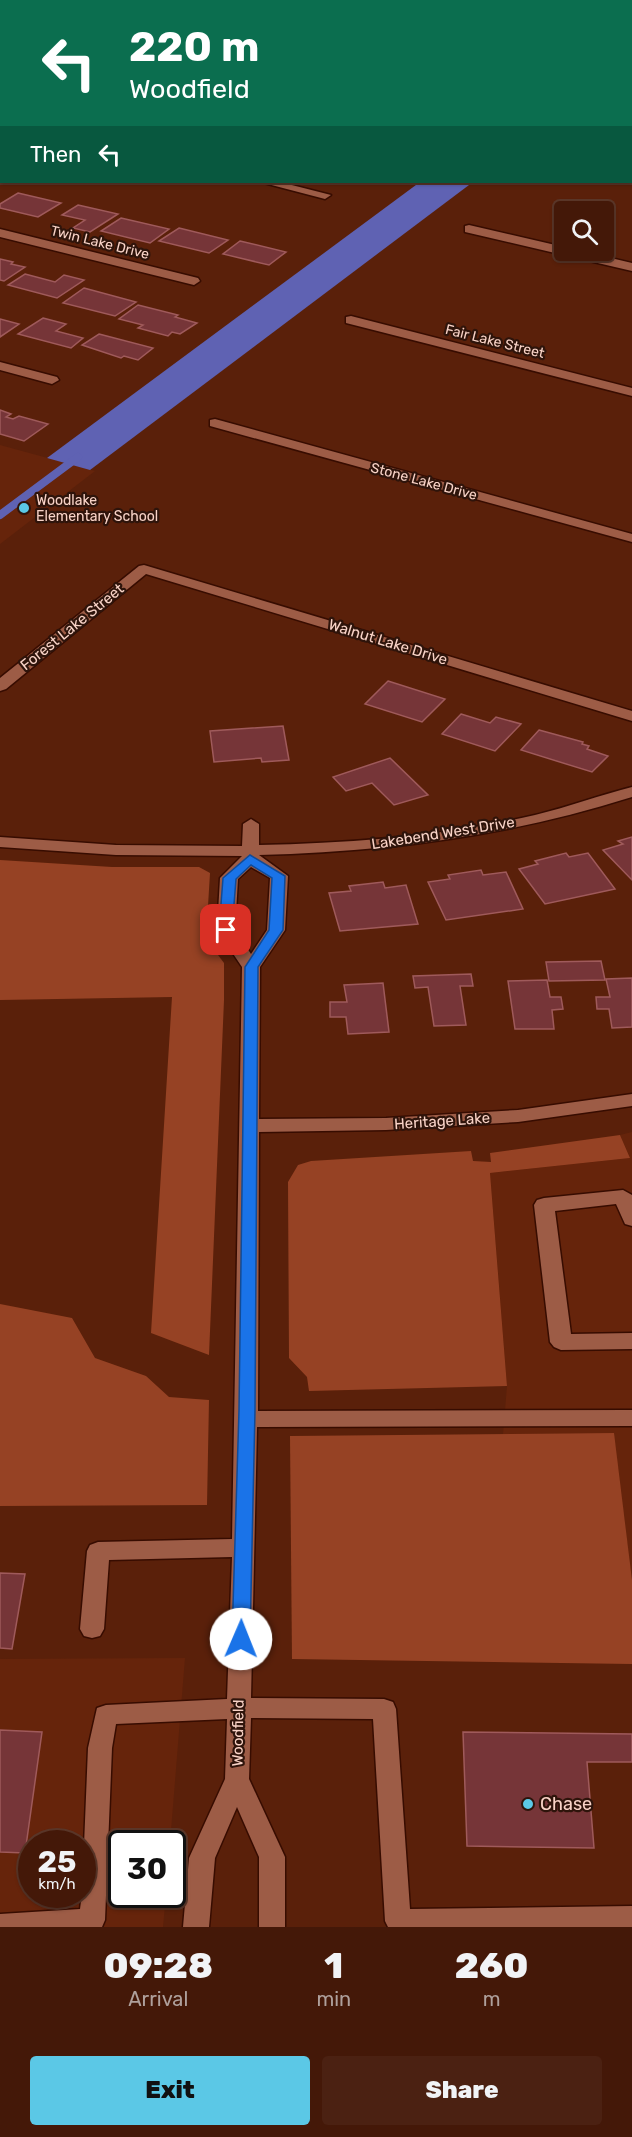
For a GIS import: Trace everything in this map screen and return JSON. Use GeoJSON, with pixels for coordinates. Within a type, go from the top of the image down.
{"type":"FeatureCollection","features":[{"type":"Feature","properties":{"kind":"street"},"geometry":{"type":"LineString","coordinates":[[271,183],[325,195]]}},
{"type":"Feature","properties":{"kind":"street"},"geometry":{"type":"LineString","coordinates":[[469,229],[632,267]]}},
{"type":"Feature","properties":{"kind":"street","name":"Twin Lake Drive"},"geometry":{"type":"LineString","coordinates":[[0,232],[194,281]]}},
{"type":"Feature","properties":{"kind":"street","name":"Fair Lake Street"},"geometry":{"type":"LineString","coordinates":[[351,320],[632,392]]}},
{"type":"Feature","properties":{"kind":"street"},"geometry":{"type":"LineString","coordinates":[[0,366],[52,380]]}},
{"type":"Feature","properties":{"kind":"street","name":"Stone Lake Drive"},"geometry":{"type":"LineString","coordinates":[[215,423],[632,538]]}},
{"type":"Feature","properties":{"kind":"street","name":"Forest Lake Street"},"geometry":{"type":"LineString","coordinates":[[0,686],[144,569]]}},
{"type":"Feature","properties":{"kind":"street","name":"Walnut Lake Drive"},"geometry":{"type":"LineString","coordinates":[[144,569],[632,716]]}},
{"type":"Feature","properties":{"kind":"street","name":"Lakebend West Drive"},"geometry":{"type":"LineString","coordinates":[[0,842],[250,855],[329,849],[418,839],[529,819],[596,805],[632,792]]}},
{"type":"Feature","properties":{"kind":"street"},"geometry":{"type":"LineString","coordinates":[[250,855],[279,876],[276,930],[251,967],[226,930],[229,878],[250,855],[251,824]]}},
{"type":"Feature","properties":{"kind":"street","name":"Woodfield"},"geometry":{"type":"LineString","coordinates":[[196,1927],[202,1858],[237,1779],[246,1419],[251,967]]}},
{"type":"Feature","properties":{"kind":"street","name":"Heritage Lake"},"geometry":{"type":"LineString","coordinates":[[250,1126],[386,1124],[518,1116],[632,1100]]}},
{"type":"Feature","properties":{"kind":"street"},"geometry":{"type":"LineString","coordinates":[[632,1219],[623,1197],[544,1204],[561,1342],[632,1341]]}},
{"type":"Feature","properties":{"kind":"street"},"geometry":{"type":"LineString","coordinates":[[246,1419],[632,1418]]}},
{"type":"Feature","properties":{"kind":"street"},"geometry":{"type":"LineString","coordinates":[[92,1629],[98,1551],[243,1548]]}},
{"type":"Feature","properties":{"kind":"street"},"geometry":{"type":"LineString","coordinates":[[0,1925],[92,1920],[100,1748],[106,1715],[239,1708],[384,1709],[398,1921],[632,1917]]}},
{"type":"Feature","properties":{"kind":"street","name":"Woodfield"},"geometry":{"type":"LineString","coordinates":[[237,1779],[272,1857],[272,1927]]}},
{"type":"Feature","properties":{"kind":"shaded area"},"geometry":{"type":"Polygon","coordinates":[[[419,183],[472,183],[90,470],[47,458],[419,183]]]}},
{"type":"Feature","properties":{"kind":"shaded area","name":"Woodlake Elementary School"},"geometry":{"type":"Polygon","coordinates":[[[0,445],[95,471],[0,544],[0,445]]]}},
{"type":"Feature","properties":{"kind":"shaded area"},"geometry":{"type":"Polygon","coordinates":[[[0,860],[112,867],[199,867],[210,873],[206,939],[224,963],[224,1000],[209,1355],[151,1333],[172,997],[0,1000],[0,860]]]}},
{"type":"Feature","properties":{"kind":"shaded area"},"geometry":{"type":"Polygon","coordinates":[[[632,1132],[632,1580],[613,1433],[503,1434],[507,1386],[490,1173],[630,1158],[620,1135],[632,1132]]]}},
{"type":"Feature","properties":{"kind":"shaded area"},"geometry":{"type":"Polygon","coordinates":[[[620,1135],[630,1158],[490,1173],[507,1386],[309,1391],[307,1377],[289,1358],[288,1182],[298,1165],[311,1161],[471,1151],[473,1161],[491,1162],[490,1153],[620,1135]]]}},
{"type":"Feature","properties":{"kind":"shaded area"},"geometry":{"type":"Polygon","coordinates":[[[0,1304],[72,1318],[95,1358],[146,1376],[169,1397],[209,1400],[207,1505],[0,1506],[0,1304]]]}},
{"type":"Feature","properties":{"kind":"shaded area"},"geometry":{"type":"Polygon","coordinates":[[[614,1433],[632,1580],[632,1664],[292,1659],[290,1436],[614,1433]]]}},
{"type":"Feature","properties":{"kind":"shaded area"},"geometry":{"type":"Polygon","coordinates":[[[185,1658],[171,1830],[108,1830],[108,1908],[165,1908],[163,1927],[0,1927],[0,1659],[185,1658]]]}},
{"type":"Feature","properties":{"kind":"building"},"geometry":{"type":"Polygon","coordinates":[[[18,193],[61,203],[38,217],[0,208],[0,204],[18,193]]]}},
{"type":"Feature","properties":{"kind":"building"},"geometry":{"type":"Polygon","coordinates":[[[78,205],[118,214],[90,232],[73,228],[85,220],[62,215],[78,205]]]}},
{"type":"Feature","properties":{"kind":"building"},"geometry":{"type":"Polygon","coordinates":[[[121,218],[169,229],[150,243],[101,231],[121,218]]]}},
{"type":"Feature","properties":{"kind":"building"},"geometry":{"type":"Polygon","coordinates":[[[179,228],[228,240],[209,253],[159,241],[179,228]]]}},
{"type":"Feature","properties":{"kind":"building"},"geometry":{"type":"Polygon","coordinates":[[[240,241],[286,252],[269,265],[223,254],[240,241]]]}},
{"type":"Feature","properties":{"kind":"building"},"geometry":{"type":"Polygon","coordinates":[[[0,259],[25,267],[4,281],[0,280],[0,259]]]}},
{"type":"Feature","properties":{"kind":"building"},"geometry":{"type":"Polygon","coordinates":[[[25,274],[55,282],[64,275],[84,280],[57,298],[8,285],[25,274]]]}},
{"type":"Feature","properties":{"kind":"building"},"geometry":{"type":"Polygon","coordinates":[[[84,288],[136,302],[115,316],[63,303],[84,288]]]}},
{"type":"Feature","properties":{"kind":"building"},"geometry":{"type":"Polygon","coordinates":[[[138,305],[178,315],[175,317],[197,323],[180,334],[172,332],[168,336],[138,328],[143,325],[119,319],[138,305]]]}},
{"type":"Feature","properties":{"kind":"building"},"geometry":{"type":"Polygon","coordinates":[[[43,318],[66,324],[56,331],[83,338],[71,348],[18,334],[43,318]]]}},
{"type":"Feature","properties":{"kind":"building"},"geometry":{"type":"Polygon","coordinates":[[[0,319],[19,324],[0,337],[0,319]]]}},
{"type":"Feature","properties":{"kind":"building"},"geometry":{"type":"Polygon","coordinates":[[[99,334],[153,348],[138,360],[124,356],[121,358],[82,345],[99,334]]]}},
{"type":"Feature","properties":{"kind":"building"},"geometry":{"type":"Polygon","coordinates":[[[0,410],[11,414],[6,417],[13,419],[19,416],[48,424],[24,441],[0,434],[0,410]]]}},
{"type":"Feature","properties":{"kind":"building"},"geometry":{"type":"Polygon","coordinates":[[[388,681],[445,699],[422,722],[365,704],[388,681]]]}},
{"type":"Feature","properties":{"kind":"building"},"geometry":{"type":"Polygon","coordinates":[[[461,714],[490,723],[496,717],[521,724],[495,751],[442,734],[461,714]]]}},
{"type":"Feature","properties":{"kind":"building"},"geometry":{"type":"Polygon","coordinates":[[[283,726],[289,760],[262,762],[261,758],[214,762],[210,731],[283,726]]]}},
{"type":"Feature","properties":{"kind":"building"},"geometry":{"type":"Polygon","coordinates":[[[539,730],[583,742],[582,744],[589,746],[587,749],[608,756],[592,772],[521,750],[539,730]]]}},
{"type":"Feature","properties":{"kind":"building"},"geometry":{"type":"Polygon","coordinates":[[[390,758],[428,795],[394,805],[372,783],[346,791],[333,777],[390,758]]]}},
{"type":"Feature","properties":{"kind":"building"},"geometry":{"type":"Polygon","coordinates":[[[632,837],[632,880],[603,850],[623,844],[618,841],[632,837]]]}},
{"type":"Feature","properties":{"kind":"building"},"geometry":{"type":"Polygon","coordinates":[[[566,853],[569,857],[588,853],[615,889],[545,904],[519,869],[538,864],[535,861],[566,853]]]}},
{"type":"Feature","properties":{"kind":"building"},"geometry":{"type":"Polygon","coordinates":[[[481,870],[483,875],[506,872],[523,909],[446,920],[428,882],[450,879],[448,875],[481,870]]]}},
{"type":"Feature","properties":{"kind":"building"},"geometry":{"type":"Polygon","coordinates":[[[383,882],[385,888],[406,885],[418,924],[340,931],[329,893],[351,891],[349,886],[383,882]]]}},
{"type":"Feature","properties":{"kind":"building"},"geometry":{"type":"Polygon","coordinates":[[[601,961],[605,980],[549,981],[546,962],[601,961]]]}},
{"type":"Feature","properties":{"kind":"building"},"geometry":{"type":"Polygon","coordinates":[[[471,974],[473,986],[460,986],[466,1025],[434,1026],[428,987],[415,988],[413,976],[471,974]]]}},
{"type":"Feature","properties":{"kind":"building"},"geometry":{"type":"Polygon","coordinates":[[[632,978],[632,1027],[612,1028],[609,1009],[597,1009],[596,997],[610,997],[606,979],[632,978]]]}},
{"type":"Feature","properties":{"kind":"building"},"geometry":{"type":"Polygon","coordinates":[[[547,980],[550,997],[561,997],[563,1009],[552,1010],[554,1029],[515,1029],[508,981],[547,980]]]}},
{"type":"Feature","properties":{"kind":"building"},"geometry":{"type":"Polygon","coordinates":[[[383,983],[389,1032],[348,1034],[346,1017],[330,1017],[330,1002],[347,1002],[344,985],[383,983]]]}},
{"type":"Feature","properties":{"kind":"building"},"geometry":{"type":"Polygon","coordinates":[[[0,1573],[25,1574],[12,1649],[0,1648],[0,1573]]]}},
{"type":"Feature","properties":{"kind":"building"},"geometry":{"type":"Polygon","coordinates":[[[0,1730],[42,1732],[28,1830],[18,1830],[18,1853],[0,1852],[0,1730]]]}},
{"type":"Feature","properties":{"kind":"building","name":"Chase"},"geometry":{"type":"Polygon","coordinates":[[[463,1732],[632,1734],[632,1762],[587,1762],[594,1848],[467,1846],[463,1732]]]}},
{"type":"Feature","properties":{"kind":"waterway"},"geometry":{"type":"LineString","coordinates":[[0,515],[78,457]]}},
{"type":"Feature","properties":{"kind":"place","name":"Woodlake Elementary School"},"geometry":{"type":"Point","coordinates":[24,508]}},
{"type":"Feature","properties":{"kind":"place","name":"Chase"},"geometry":{"type":"Point","coordinates":[528,1804]}},
{"type":"Feature","properties":{"kind":"route"},"geometry":{"type":"LineString","coordinates":[[226,930],[229,878],[250,859],[279,876],[276,930],[251,967],[247,1410],[241,1639]]}}]}
